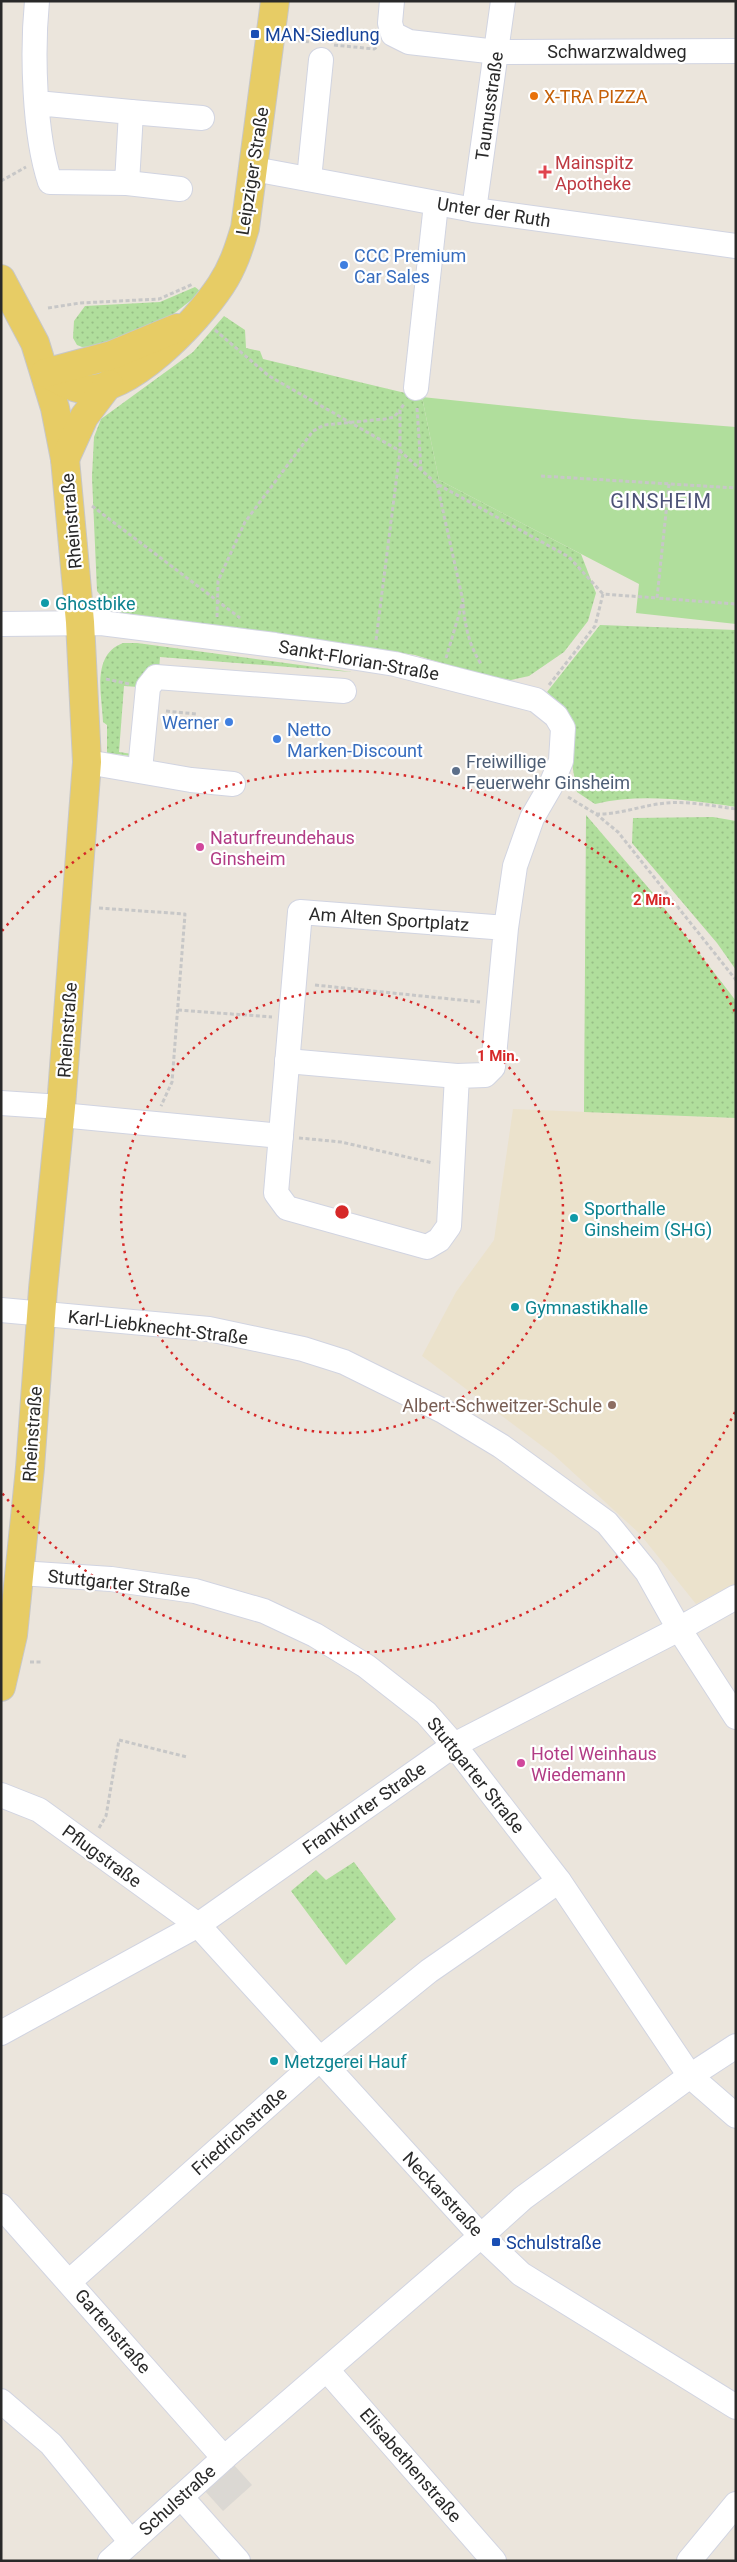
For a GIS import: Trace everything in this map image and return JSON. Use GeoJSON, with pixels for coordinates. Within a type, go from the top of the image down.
{"type":"FeatureCollection","features":[{"type":"Feature","properties":{"kind":"main road","name":"Leipziger Straße"},"geometry":{"type":"LineString","coordinates":[[46,374],[81,389],[110,384],[128,376],[198,324],[234,262],[246,228],[275,1]]}},
{"type":"Feature","properties":{"kind":"main road","name":"Rheinstraße"},"geometry":{"type":"LineString","coordinates":[[1,278],[35,343],[46,374],[65,460],[80,622],[87,762],[61,1111],[10,1668]]}},
{"type":"Feature","properties":{"kind":"main road","name":"Leipziger Straße"},"geometry":{"type":"LineString","coordinates":[[46,374],[112,354],[198,324]]}},
{"type":"Feature","properties":{"kind":"main road"},"geometry":{"type":"LineString","coordinates":[[65,460],[84,417],[110,384]]}},
{"type":"Feature","properties":{"kind":"street"},"geometry":{"type":"LineString","coordinates":[[37,1],[37,103],[42,158],[50,182],[127,184],[180,189]]}},
{"type":"Feature","properties":{"kind":"street","name":"Schwarzwaldweg"},"geometry":{"type":"LineString","coordinates":[[392,1],[390,23],[393,34],[409,42],[497,52],[736,51]]}},
{"type":"Feature","properties":{"kind":"street","name":"Taunusstraße"},"geometry":{"type":"LineString","coordinates":[[474,210],[497,52],[502,1]]}},
{"type":"Feature","properties":{"kind":"street"},"geometry":{"type":"LineString","coordinates":[[309,179],[321,60]]}},
{"type":"Feature","properties":{"kind":"street"},"geometry":{"type":"LineString","coordinates":[[37,103],[202,118]]}},
{"type":"Feature","properties":{"kind":"street"},"geometry":{"type":"LineString","coordinates":[[127,184],[131,112]]}},
{"type":"Feature","properties":{"kind":"street","name":"Unter der Ruth"},"geometry":{"type":"LineString","coordinates":[[254,169],[436,204],[736,246]]}},
{"type":"Feature","properties":{"kind":"street"},"geometry":{"type":"LineString","coordinates":[[416,388],[436,204]]}},
{"type":"Feature","properties":{"kind":"street","name":"Sankt-Florian-Straße"},"geometry":{"type":"LineString","coordinates":[[1,624],[80,622],[215,638],[374,661],[499,689],[536,700],[556,716],[563,728],[561,761],[550,787]]}},
{"type":"Feature","properties":{"kind":"street"},"geometry":{"type":"LineString","coordinates":[[140,770],[147,698],[156,677],[344,691]]}},
{"type":"Feature","properties":{"kind":"street"},"geometry":{"type":"LineString","coordinates":[[87,762],[190,780],[233,784]]}},
{"type":"Feature","properties":{"kind":"street"},"geometry":{"type":"LineString","coordinates":[[288,1062],[457,1076],[485,1075],[493,1066],[506,928],[515,866],[532,818],[550,787]]}},
{"type":"Feature","properties":{"kind":"street","name":"Am Alten Sportplatz"},"geometry":{"type":"LineString","coordinates":[[457,1076],[449,1226],[439,1240],[427,1247],[287,1208],[276,1194],[300,912],[506,928]]}},
{"type":"Feature","properties":{"kind":"street"},"geometry":{"type":"LineString","coordinates":[[1,1103],[164,1124],[281,1136]]}},
{"type":"Feature","properties":{"kind":"street","name":"Karl-Liebknecht-Straße"},"geometry":{"type":"LineString","coordinates":[[1,1310],[209,1329],[303,1348],[344,1362],[383,1380],[474,1428],[607,1524],[646,1572],[679,1630],[736,1717]]}},
{"type":"Feature","properties":{"kind":"street","name":"Stuttgarter Straße"},"geometry":{"type":"LineString","coordinates":[[20,1573],[111,1579],[196,1591],[264,1611],[315,1635],[366,1666],[426,1713],[454,1745],[559,1881],[690,2076],[736,2116]]}},
{"type":"Feature","properties":{"kind":"street","name":"Frankfurter Straße"},"geometry":{"type":"LineString","coordinates":[[1,2033],[198,1925],[454,1745],[679,1630],[736,1598]]}},
{"type":"Feature","properties":{"kind":"street","name":"Pflugstraße"},"geometry":{"type":"LineString","coordinates":[[1,1795],[39,1810],[198,1925]]}},
{"type":"Feature","properties":{"kind":"street","name":"Friedrichstraße"},"geometry":{"type":"LineString","coordinates":[[70,2281],[320,2059],[429,1971],[559,1881]]}},
{"type":"Feature","properties":{"kind":"street","name":"Neckarstraße"},"geometry":{"type":"LineString","coordinates":[[198,1925],[481,2236],[522,2274],[736,2407]]}},
{"type":"Feature","properties":{"kind":"street","name":"Schulstraße"},"geometry":{"type":"LineString","coordinates":[[110,2561],[224,2458],[523,2198],[690,2076],[736,2046]]}},
{"type":"Feature","properties":{"kind":"street","name":"Gartenstraße"},"geometry":{"type":"LineString","coordinates":[[1,2206],[70,2281],[224,2458]]}},
{"type":"Feature","properties":{"kind":"street","name":"Elisabethenstraße"},"geometry":{"type":"LineString","coordinates":[[327,2370],[494,2561]]}},
{"type":"Feature","properties":{"kind":"street"},"geometry":{"type":"LineString","coordinates":[[1,2401],[51,2444],[131,2542]]}},
{"type":"Feature","properties":{"kind":"street"},"geometry":{"type":"LineString","coordinates":[[181,2497],[238,2561]]}},
{"type":"Feature","properties":{"kind":"street"},"geometry":{"type":"LineString","coordinates":[[695,2559],[736,2504]]}},
{"type":"Feature","properties":{"kind":"path"},"geometry":{"type":"LineString","coordinates":[[1,181],[42,158]]}},
{"type":"Feature","properties":{"kind":"path"},"geometry":{"type":"LineString","coordinates":[[48,308],[80,303],[159,299],[195,283]]}},
{"type":"Feature","properties":{"kind":"path"},"geometry":{"type":"LineString","coordinates":[[198,324],[269,376],[400,451],[437,484],[569,557],[603,594],[736,604]]}},
{"type":"Feature","properties":{"kind":"path"},"geometry":{"type":"LineString","coordinates":[[215,638],[218,581],[245,522],[313,431],[324,425],[394,417],[416,388]]}},
{"type":"Feature","properties":{"kind":"path"},"geometry":{"type":"LineString","coordinates":[[416,388],[421,470]]}},
{"type":"Feature","properties":{"kind":"path"},"geometry":{"type":"LineString","coordinates":[[374,661],[400,451],[400,410]]}},
{"type":"Feature","properties":{"kind":"path"},"geometry":{"type":"LineString","coordinates":[[542,476],[736,488]]}},
{"type":"Feature","properties":{"kind":"path"},"geometry":{"type":"LineString","coordinates":[[437,484],[463,600],[466,628],[473,652],[499,689]]}},
{"type":"Feature","properties":{"kind":"path"},"geometry":{"type":"LineString","coordinates":[[657,598],[669,484]]}},
{"type":"Feature","properties":{"kind":"path"},"geometry":{"type":"LineString","coordinates":[[87,503],[247,623]]}},
{"type":"Feature","properties":{"kind":"path"},"geometry":{"type":"LineString","coordinates":[[536,700],[595,626],[603,594]]}},
{"type":"Feature","properties":{"kind":"path"},"geometry":{"type":"LineString","coordinates":[[441,675],[463,600]]}},
{"type":"Feature","properties":{"kind":"path"},"geometry":{"type":"LineString","coordinates":[[98,676],[147,698],[196,714]]}},
{"type":"Feature","properties":{"kind":"path"},"geometry":{"type":"LineString","coordinates":[[550,787],[596,814],[618,832],[736,980]]}},
{"type":"Feature","properties":{"kind":"path"},"geometry":{"type":"LineString","coordinates":[[596,814],[610,814],[635,807],[668,803],[708,805],[736,809]]}},
{"type":"Feature","properties":{"kind":"path"},"geometry":{"type":"LineString","coordinates":[[90,907],[185,914],[172,1082],[161,1101],[164,1124]]}},
{"type":"Feature","properties":{"kind":"path"},"geometry":{"type":"LineString","coordinates":[[294,983],[500,1004]]}},
{"type":"Feature","properties":{"kind":"path"},"geometry":{"type":"LineString","coordinates":[[178,1010],[291,1019]]}},
{"type":"Feature","properties":{"kind":"path"},"geometry":{"type":"LineString","coordinates":[[281,1136],[341,1142],[452,1167]]}},
{"type":"Feature","properties":{"kind":"path"},"geometry":{"type":"LineString","coordinates":[[10,1668],[42,1662]]}},
{"type":"Feature","properties":{"kind":"path"},"geometry":{"type":"LineString","coordinates":[[89,1846],[106,1816],[119,1740],[187,1757]]}},
{"type":"Feature","properties":{"kind":"shaded area","name":"Albert-Schweitzer-Schule"},"geometry":{"type":"Polygon","coordinates":[[[513,1109],[736,1118],[736,1583],[696,1604],[640,1534],[554,1455],[422,1356],[456,1292],[494,1240],[513,1109]]]}},
{"type":"Feature","properties":{"kind":"shaded area"},"geometry":{"type":"Polygon","coordinates":[[[234,2465],[252,2485],[223,2511],[205,2491],[234,2465]]]}},
{"type":"Feature","properties":{"kind":"green space"},"geometry":{"type":"Polygon","coordinates":[[[195,287],[200,291],[199,294],[162,323],[98,346],[82,347],[77,345],[73,338],[74,321],[85,306],[160,302],[195,287]]]}},
{"type":"Feature","properties":{"kind":"green space"},"geometry":{"type":"Polygon","coordinates":[[[224,316],[245,330],[246,348],[260,351],[263,359],[422,397],[439,480],[581,554],[596,593],[588,621],[564,652],[529,676],[511,680],[484,676],[415,655],[103,610],[101,596],[97,591],[92,477],[94,437],[101,419],[193,352],[224,316]]]}},
{"type":"Feature","properties":{"kind":"green space"},"geometry":{"type":"Polygon","coordinates":[[[422,397],[633,419],[736,427],[736,624],[636,613],[639,584],[439,480],[422,397]]]}},
{"type":"Feature","properties":{"kind":"green space"},"geometry":{"type":"Polygon","coordinates":[[[600,625],[736,630],[736,807],[683,800],[647,798],[595,804],[577,792],[562,707],[547,692],[600,625]]]}},
{"type":"Feature","properties":{"kind":"green space"},"geometry":{"type":"Polygon","coordinates":[[[123,643],[137,643],[352,672],[160,657],[159,671],[138,687],[124,686],[119,752],[132,754],[131,756],[107,753],[107,725],[103,722],[100,688],[102,666],[106,657],[113,649],[123,643]]]}},
{"type":"Feature","properties":{"kind":"green space"},"geometry":{"type":"Polygon","coordinates":[[[586,815],[652,892],[736,1001],[736,1118],[584,1112],[586,815]]]}},
{"type":"Feature","properties":{"kind":"green space"},"geometry":{"type":"Polygon","coordinates":[[[713,817],[736,821],[736,970],[717,943],[632,843],[633,818],[713,817]]]}},
{"type":"Feature","properties":{"kind":"green space"},"geometry":{"type":"Polygon","coordinates":[[[354,1862],[396,1919],[346,1965],[291,1891],[316,1870],[326,1880],[354,1862]]]}},
{"type":"Feature","properties":{"kind":"place","name":"MAN-Siedlung"},"geometry":{"type":"Point","coordinates":[255,34]}},
{"type":"Feature","properties":{"kind":"place","name":"X-TRA PIZZA"},"geometry":{"type":"Point","coordinates":[534,96]}},
{"type":"Feature","properties":{"kind":"place","name":"Mainspitz Apotheke"},"geometry":{"type":"Point","coordinates":[545,172]}},
{"type":"Feature","properties":{"kind":"place","name":"CCC Premium Car Sales"},"geometry":{"type":"Point","coordinates":[344,265]}},
{"type":"Feature","properties":{"kind":"place","name":"Ghostbike"},"geometry":{"type":"Point","coordinates":[45,603]}},
{"type":"Feature","properties":{"kind":"place","name":"Werner"},"geometry":{"type":"Point","coordinates":[229,722]}},
{"type":"Feature","properties":{"kind":"place","name":"Netto Marken-Discount"},"geometry":{"type":"Point","coordinates":[277,739]}},
{"type":"Feature","properties":{"kind":"place","name":"Freiwillige Feuerwehr Ginsheim"},"geometry":{"type":"Point","coordinates":[456,771]}},
{"type":"Feature","properties":{"kind":"place","name":"Naturfreundehaus Ginsheim"},"geometry":{"type":"Point","coordinates":[200,847]}},
{"type":"Feature","properties":{"kind":"place","name":"Sporthalle Ginsheim (SHG)"},"geometry":{"type":"Point","coordinates":[574,1218]}},
{"type":"Feature","properties":{"kind":"place","name":"Gymnastikhalle"},"geometry":{"type":"Point","coordinates":[515,1307]}},
{"type":"Feature","properties":{"kind":"place","name":"Albert-Schweitzer-Schule"},"geometry":{"type":"Point","coordinates":[612,1405]}},
{"type":"Feature","properties":{"kind":"place","name":"Hotel Weinhaus Wiedemann"},"geometry":{"type":"Point","coordinates":[521,1763]}},
{"type":"Feature","properties":{"kind":"place","name":"Metzgerei Hauf"},"geometry":{"type":"Point","coordinates":[274,2061]}},
{"type":"Feature","properties":{"kind":"place","name":"Schulstraße"},"geometry":{"type":"Point","coordinates":[496,2242]}},
{"type":"Feature","properties":{"kind":"district","name":"GINSHEIM"},"geometry":{"type":"Point","coordinates":[661,501]}}]}
